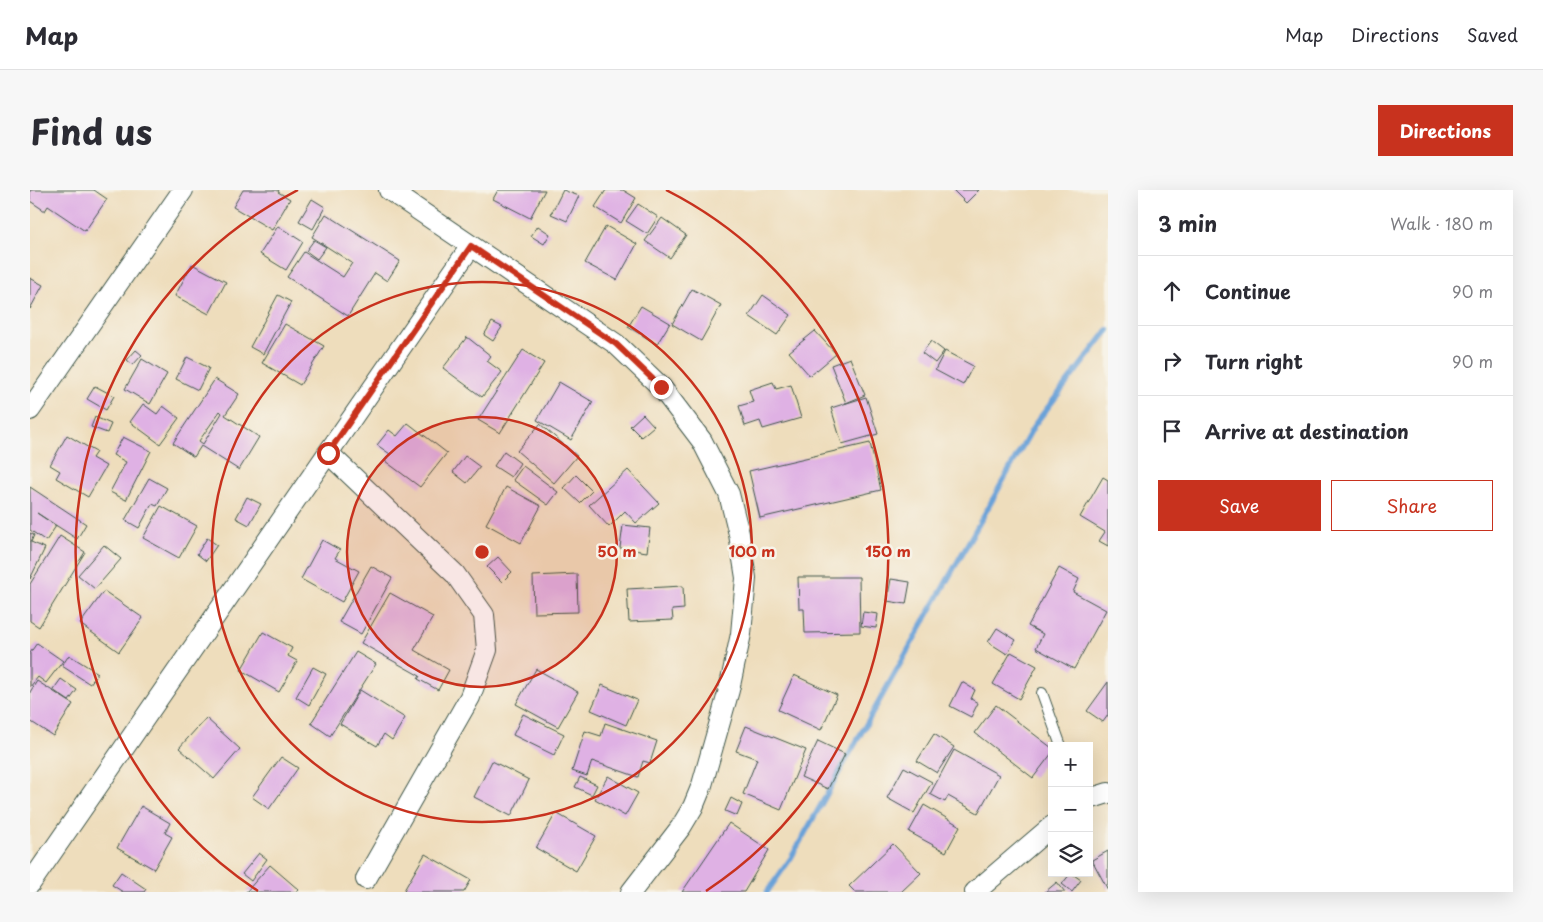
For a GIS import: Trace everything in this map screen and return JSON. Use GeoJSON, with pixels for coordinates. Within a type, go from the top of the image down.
{"type":"FeatureCollection","features":[{"type":"Feature","properties":{"kind":"street"},"geometry":{"type":"LineString","coordinates":[[30,410],[183,190]]}},
{"type":"Feature","properties":{"kind":"street"},"geometry":{"type":"LineString","coordinates":[[389,190],[616,344],[661,387],[702,441],[722,476],[736,514],[746,578],[741,634],[729,690],[702,785],[693,807],[681,827],[631,892]]}},
{"type":"Feature","properties":{"kind":"street"},"geometry":{"type":"LineString","coordinates":[[30,884],[471,246]]}},
{"type":"Feature","properties":{"kind":"street"},"geometry":{"type":"LineString","coordinates":[[328,453],[455,574],[484,615],[487,650],[470,698],[366,879]]}},
{"type":"Feature","properties":{"kind":"street"},"geometry":{"type":"LineString","coordinates":[[1093,798],[1108,793]]}},
{"type":"Feature","properties":{"kind":"street"},"geometry":{"type":"LineString","coordinates":[[975,892],[1048,829]]}},
{"type":"Feature","properties":{"kind":"lane"},"geometry":{"type":"LineString","coordinates":[[1042,693],[1060,742]]}},
{"type":"Feature","properties":{"kind":"building"},"geometry":{"type":"Polygon","coordinates":[[[30,190],[94,190],[107,199],[85,231],[48,206],[45,211],[30,201],[30,190]]]}},
{"type":"Feature","properties":{"kind":"building"},"geometry":{"type":"Polygon","coordinates":[[[243,190],[279,190],[278,192],[290,199],[272,230],[233,207],[243,190]]]}},
{"type":"Feature","properties":{"kind":"building"},"geometry":{"type":"Polygon","coordinates":[[[498,190],[545,190],[530,218],[493,199],[498,190]]]}},
{"type":"Feature","properties":{"kind":"building"},"geometry":{"type":"Polygon","coordinates":[[[563,190],[579,196],[567,221],[551,214],[563,190]]]}},
{"type":"Feature","properties":{"kind":"building"},"geometry":{"type":"Polygon","coordinates":[[[606,190],[623,190],[636,198],[621,223],[595,207],[606,190]]]}},
{"type":"Feature","properties":{"kind":"building"},"geometry":{"type":"Polygon","coordinates":[[[953,190],[979,190],[966,203],[953,190]]]}},
{"type":"Feature","properties":{"kind":"building"},"geometry":{"type":"Polygon","coordinates":[[[312,199],[325,207],[313,229],[299,221],[312,199]]]}},
{"type":"Feature","properties":{"kind":"building"},"geometry":{"type":"Polygon","coordinates":[[[638,204],[658,217],[647,234],[626,221],[638,204]]]}},
{"type":"Feature","properties":{"kind":"building"},"geometry":{"type":"Polygon","coordinates":[[[326,214],[400,261],[387,281],[375,273],[348,316],[287,277],[304,252],[343,277],[352,263],[312,237],[326,214]]]}},
{"type":"Feature","properties":{"kind":"building"},"geometry":{"type":"Polygon","coordinates":[[[662,218],[686,235],[670,258],[645,241],[662,218]]]}},
{"type":"Feature","properties":{"kind":"building"},"geometry":{"type":"Polygon","coordinates":[[[278,226],[303,242],[286,270],[260,254],[278,226]]]}},
{"type":"Feature","properties":{"kind":"building"},"geometry":{"type":"Polygon","coordinates":[[[538,226],[550,234],[544,244],[531,236],[538,226]]]}},
{"type":"Feature","properties":{"kind":"building"},"geometry":{"type":"Polygon","coordinates":[[[606,226],[637,244],[617,280],[585,263],[606,226]]]}},
{"type":"Feature","properties":{"kind":"building"},"geometry":{"type":"Polygon","coordinates":[[[314,240],[326,247],[317,259],[306,251],[314,240]]]}},
{"type":"Feature","properties":{"kind":"building"},"geometry":{"type":"Polygon","coordinates":[[[192,264],[226,282],[209,314],[175,296],[192,264]]]}},
{"type":"Feature","properties":{"kind":"building"},"geometry":{"type":"Polygon","coordinates":[[[30,278],[43,285],[30,309],[30,278]]]}},
{"type":"Feature","properties":{"kind":"building"},"geometry":{"type":"Polygon","coordinates":[[[692,289],[721,305],[701,341],[672,324],[692,289]]]}},
{"type":"Feature","properties":{"kind":"building"},"geometry":{"type":"Polygon","coordinates":[[[278,295],[291,302],[263,354],[250,347],[278,295]]]}},
{"type":"Feature","properties":{"kind":"building"},"geometry":{"type":"Polygon","coordinates":[[[763,295],[791,315],[777,335],[749,316],[763,295]]]}},
{"type":"Feature","properties":{"kind":"building"},"geometry":{"type":"Polygon","coordinates":[[[641,306],[670,323],[657,344],[628,327],[641,306]]]}},
{"type":"Feature","properties":{"kind":"building"},"geometry":{"type":"Polygon","coordinates":[[[492,322],[502,327],[493,341],[484,335],[492,322]]]}},
{"type":"Feature","properties":{"kind":"building"},"geometry":{"type":"Polygon","coordinates":[[[285,324],[324,346],[300,385],[262,363],[285,324]]]}},
{"type":"Feature","properties":{"kind":"building"},"geometry":{"type":"Polygon","coordinates":[[[815,331],[836,354],[810,376],[789,352],[815,331]]]}},
{"type":"Feature","properties":{"kind":"building"},"geometry":{"type":"Polygon","coordinates":[[[467,337],[491,356],[487,361],[502,372],[482,397],[443,368],[467,337]]]}},
{"type":"Feature","properties":{"kind":"building"},"geometry":{"type":"Polygon","coordinates":[[[931,341],[944,351],[935,363],[922,353],[931,341]]]}},
{"type":"Feature","properties":{"kind":"building"},"geometry":{"type":"Polygon","coordinates":[[[136,350],[142,355],[133,365],[127,360],[136,350]]]}},
{"type":"Feature","properties":{"kind":"building"},"geometry":{"type":"Polygon","coordinates":[[[523,350],[544,363],[500,433],[478,420],[523,350]]]}},
{"type":"Feature","properties":{"kind":"building"},"geometry":{"type":"Polygon","coordinates":[[[945,351],[973,366],[963,385],[935,370],[945,351]]]}},
{"type":"Feature","properties":{"kind":"building"},"geometry":{"type":"Polygon","coordinates":[[[187,357],[209,368],[198,390],[176,379],[187,357]]]}},
{"type":"Feature","properties":{"kind":"building"},"geometry":{"type":"Polygon","coordinates":[[[850,358],[865,395],[846,403],[831,365],[850,358]]]}},
{"type":"Feature","properties":{"kind":"building"},"geometry":{"type":"Polygon","coordinates":[[[142,359],[167,374],[150,404],[125,389],[142,359]]]}},
{"type":"Feature","properties":{"kind":"building"},"geometry":{"type":"Polygon","coordinates":[[[215,379],[239,394],[225,415],[259,437],[239,470],[201,446],[194,457],[173,443],[215,379]],[[220,411],[199,441],[203,444],[222,413],[220,411]]]}},
{"type":"Feature","properties":{"kind":"building"},"geometry":{"type":"Polygon","coordinates":[[[559,382],[593,402],[571,440],[537,420],[559,382]]]}},
{"type":"Feature","properties":{"kind":"building"},"geometry":{"type":"Polygon","coordinates":[[[773,382],[776,389],[791,385],[801,418],[763,429],[760,421],[745,426],[739,406],[753,402],[749,390],[773,382]]]}},
{"type":"Feature","properties":{"kind":"building"},"geometry":{"type":"Polygon","coordinates":[[[95,386],[114,396],[106,410],[87,399],[95,386]]]}},
{"type":"Feature","properties":{"kind":"building"},"geometry":{"type":"Polygon","coordinates":[[[866,397],[878,434],[842,444],[831,408],[866,397]]]}},
{"type":"Feature","properties":{"kind":"building"},"geometry":{"type":"Polygon","coordinates":[[[143,404],[157,414],[163,406],[179,418],[160,444],[130,422],[143,404]]]}},
{"type":"Feature","properties":{"kind":"building"},"geometry":{"type":"Polygon","coordinates":[[[643,414],[654,426],[641,437],[630,426],[643,414]]]}},
{"type":"Feature","properties":{"kind":"building"},"geometry":{"type":"Polygon","coordinates":[[[95,417],[111,424],[107,433],[91,427],[95,417]]]}},
{"type":"Feature","properties":{"kind":"building"},"geometry":{"type":"Polygon","coordinates":[[[408,423],[447,453],[420,487],[385,461],[390,454],[377,445],[389,430],[397,436],[408,423]]]}},
{"type":"Feature","properties":{"kind":"building"},"geometry":{"type":"Polygon","coordinates":[[[540,424],[577,456],[554,483],[517,451],[540,424]]]}},
{"type":"Feature","properties":{"kind":"building"},"geometry":{"type":"Polygon","coordinates":[[[67,435],[96,452],[92,458],[106,466],[88,497],[56,478],[60,471],[50,465],[67,435]]]}},
{"type":"Feature","properties":{"kind":"building"},"geometry":{"type":"Polygon","coordinates":[[[123,437],[151,451],[126,500],[110,492],[126,462],[113,455],[123,437]]]}},
{"type":"Feature","properties":{"kind":"building"},"geometry":{"type":"Polygon","coordinates":[[[870,443],[881,490],[760,518],[749,471],[870,443]]]}},
{"type":"Feature","properties":{"kind":"building"},"geometry":{"type":"Polygon","coordinates":[[[504,451],[520,463],[511,477],[494,466],[504,451]]]}},
{"type":"Feature","properties":{"kind":"building"},"geometry":{"type":"Polygon","coordinates":[[[465,456],[480,467],[467,483],[453,472],[465,456]]]}},
{"type":"Feature","properties":{"kind":"building"},"geometry":{"type":"Polygon","coordinates":[[[523,466],[558,492],[548,505],[513,480],[523,466]]]}},
{"type":"Feature","properties":{"kind":"building"},"geometry":{"type":"Polygon","coordinates":[[[628,470],[659,503],[636,523],[625,511],[609,527],[589,505],[628,470]]]}},
{"type":"Feature","properties":{"kind":"building"},"geometry":{"type":"Polygon","coordinates":[[[576,475],[592,491],[580,503],[564,488],[576,475]]]}},
{"type":"Feature","properties":{"kind":"building"},"geometry":{"type":"Polygon","coordinates":[[[1103,477],[1108,480],[1108,546],[1099,541],[1105,532],[1080,517],[1103,477]]]}},
{"type":"Feature","properties":{"kind":"building"},"geometry":{"type":"Polygon","coordinates":[[[149,478],[167,488],[157,506],[152,504],[139,528],[125,520],[149,478]]]}},
{"type":"Feature","properties":{"kind":"building"},"geometry":{"type":"Polygon","coordinates":[[[30,487],[86,524],[77,539],[37,513],[56,526],[46,541],[30,530],[30,487]]]}},
{"type":"Feature","properties":{"kind":"building"},"geometry":{"type":"Polygon","coordinates":[[[506,487],[541,506],[521,543],[486,524],[506,487]]]}},
{"type":"Feature","properties":{"kind":"building"},"geometry":{"type":"Polygon","coordinates":[[[247,497],[261,504],[249,525],[236,518],[247,497]]]}},
{"type":"Feature","properties":{"kind":"building"},"geometry":{"type":"Polygon","coordinates":[[[161,506],[197,526],[179,558],[143,538],[161,506]]]}},
{"type":"Feature","properties":{"kind":"building"},"geometry":{"type":"Polygon","coordinates":[[[623,525],[650,528],[647,552],[620,548],[623,525]]]}},
{"type":"Feature","properties":{"kind":"building"},"geometry":{"type":"Polygon","coordinates":[[[30,533],[34,535],[31,542],[45,548],[30,579],[30,533]]]}},
{"type":"Feature","properties":{"kind":"building"},"geometry":{"type":"Polygon","coordinates":[[[60,536],[85,552],[39,627],[30,621],[30,584],[60,536]]]}},
{"type":"Feature","properties":{"kind":"building"},"geometry":{"type":"Polygon","coordinates":[[[207,538],[217,545],[206,561],[197,554],[207,538]]]}},
{"type":"Feature","properties":{"kind":"building"},"geometry":{"type":"Polygon","coordinates":[[[322,540],[340,550],[335,558],[359,571],[342,602],[301,579],[322,540]]]}},
{"type":"Feature","properties":{"kind":"building"},"geometry":{"type":"Polygon","coordinates":[[[104,545],[121,559],[95,589],[78,575],[104,545]]]}},
{"type":"Feature","properties":{"kind":"building"},"geometry":{"type":"Polygon","coordinates":[[[498,557],[512,572],[502,582],[487,567],[498,557]]]}},
{"type":"Feature","properties":{"kind":"building"},"geometry":{"type":"Polygon","coordinates":[[[371,566],[392,578],[361,634],[339,622],[371,566]]]}},
{"type":"Feature","properties":{"kind":"building"},"geometry":{"type":"Polygon","coordinates":[[[1059,568],[1079,579],[1073,592],[1106,610],[1074,669],[1036,648],[1043,634],[1028,626],[1059,568]]]}},
{"type":"Feature","properties":{"kind":"building"},"geometry":{"type":"Polygon","coordinates":[[[577,574],[578,612],[534,613],[533,576],[577,574]]]}},
{"type":"Feature","properties":{"kind":"building"},"geometry":{"type":"Polygon","coordinates":[[[798,577],[859,577],[860,632],[805,633],[804,609],[799,609],[798,577]]]}},
{"type":"Feature","properties":{"kind":"building"},"geometry":{"type":"Polygon","coordinates":[[[891,579],[910,582],[906,604],[887,601],[891,579]]]}},
{"type":"Feature","properties":{"kind":"building"},"geometry":{"type":"Polygon","coordinates":[[[683,586],[684,609],[672,610],[673,620],[629,622],[627,589],[683,586]]]}},
{"type":"Feature","properties":{"kind":"building"},"geometry":{"type":"Polygon","coordinates":[[[104,591],[143,618],[119,652],[80,624],[104,591]]]}},
{"type":"Feature","properties":{"kind":"building"},"geometry":{"type":"Polygon","coordinates":[[[390,593],[433,617],[414,650],[449,670],[438,690],[418,679],[420,676],[361,643],[390,593]]]}},
{"type":"Feature","properties":{"kind":"building"},"geometry":{"type":"Polygon","coordinates":[[[863,612],[878,614],[876,628],[861,626],[863,612]]]}},
{"type":"Feature","properties":{"kind":"building"},"geometry":{"type":"Polygon","coordinates":[[[997,628],[1016,640],[1007,654],[988,642],[997,628]]]}},
{"type":"Feature","properties":{"kind":"building"},"geometry":{"type":"Polygon","coordinates":[[[263,632],[292,648],[288,656],[297,661],[279,692],[241,670],[263,632]]]}},
{"type":"Feature","properties":{"kind":"building"},"geometry":{"type":"Polygon","coordinates":[[[37,643],[63,661],[46,683],[38,677],[30,687],[30,653],[37,643]]]}},
{"type":"Feature","properties":{"kind":"building"},"geometry":{"type":"Polygon","coordinates":[[[356,652],[376,664],[330,736],[311,723],[356,652]]]}},
{"type":"Feature","properties":{"kind":"building"},"geometry":{"type":"Polygon","coordinates":[[[1011,652],[1037,666],[1019,699],[993,684],[1011,652]]]}},
{"type":"Feature","properties":{"kind":"building"},"geometry":{"type":"Polygon","coordinates":[[[69,655],[98,673],[90,684],[62,666],[69,655]]]}},
{"type":"Feature","properties":{"kind":"building"},"geometry":{"type":"Polygon","coordinates":[[[313,667],[326,674],[309,705],[296,697],[313,667]]]}},
{"type":"Feature","properties":{"kind":"building"},"geometry":{"type":"Polygon","coordinates":[[[536,669],[578,692],[558,727],[516,704],[536,669]]]}},
{"type":"Feature","properties":{"kind":"building"},"geometry":{"type":"Polygon","coordinates":[[[794,675],[837,695],[821,730],[778,710],[794,675]]]}},
{"type":"Feature","properties":{"kind":"building"},"geometry":{"type":"Polygon","coordinates":[[[61,679],[77,690],[69,701],[53,690],[61,679]]]}},
{"type":"Feature","properties":{"kind":"building"},"geometry":{"type":"Polygon","coordinates":[[[37,681],[73,704],[53,736],[30,721],[30,692],[37,681]]]}},
{"type":"Feature","properties":{"kind":"building"},"geometry":{"type":"Polygon","coordinates":[[[962,682],[975,690],[971,699],[978,703],[971,717],[950,706],[962,682]]]}},
{"type":"Feature","properties":{"kind":"building"},"geometry":{"type":"Polygon","coordinates":[[[1108,682],[1108,715],[1103,722],[1087,711],[1108,682]]]}},
{"type":"Feature","properties":{"kind":"building"},"geometry":{"type":"Polygon","coordinates":[[[602,685],[637,700],[626,725],[591,710],[602,685]]]}},
{"type":"Feature","properties":{"kind":"building"},"geometry":{"type":"Polygon","coordinates":[[[360,690],[405,718],[392,740],[384,734],[377,746],[340,724],[360,690]]]}},
{"type":"Feature","properties":{"kind":"building"},"geometry":{"type":"Polygon","coordinates":[[[996,705],[1048,745],[1048,758],[1033,778],[975,733],[996,705]]]}},
{"type":"Feature","properties":{"kind":"building"},"geometry":{"type":"Polygon","coordinates":[[[523,714],[564,734],[554,755],[513,735],[523,714]]]}},
{"type":"Feature","properties":{"kind":"building"},"geometry":{"type":"Polygon","coordinates":[[[206,718],[240,749],[214,779],[179,748],[206,718]]]}},
{"type":"Feature","properties":{"kind":"building"},"geometry":{"type":"Polygon","coordinates":[[[605,723],[657,741],[650,763],[643,761],[638,777],[592,761],[587,776],[572,771],[585,731],[601,736],[605,723]]]}},
{"type":"Feature","properties":{"kind":"building"},"geometry":{"type":"Polygon","coordinates":[[[746,726],[806,750],[781,810],[743,794],[757,759],[736,751],[746,726]]]}},
{"type":"Feature","properties":{"kind":"building"},"geometry":{"type":"Polygon","coordinates":[[[934,734],[954,747],[937,773],[917,761],[934,734]]]}},
{"type":"Feature","properties":{"kind":"building"},"geometry":{"type":"Polygon","coordinates":[[[818,741],[845,754],[828,789],[801,777],[818,741]]]}},
{"type":"Feature","properties":{"kind":"building"},"geometry":{"type":"Polygon","coordinates":[[[954,750],[999,775],[978,813],[948,796],[945,802],[930,794],[954,750]]]}},
{"type":"Feature","properties":{"kind":"building"},"geometry":{"type":"Polygon","coordinates":[[[281,757],[298,768],[269,809],[252,797],[281,757]]]}},
{"type":"Feature","properties":{"kind":"building"},"geometry":{"type":"Polygon","coordinates":[[[492,761],[529,780],[511,816],[474,797],[492,761]]]}},
{"type":"Feature","properties":{"kind":"building"},"geometry":{"type":"Polygon","coordinates":[[[904,767],[932,782],[914,813],[887,798],[904,767]]]}},
{"type":"Feature","properties":{"kind":"building"},"geometry":{"type":"Polygon","coordinates":[[[608,776],[638,793],[625,816],[595,799],[608,776]]]}},
{"type":"Feature","properties":{"kind":"building"},"geometry":{"type":"Polygon","coordinates":[[[580,777],[597,785],[592,795],[575,787],[580,777]]]}},
{"type":"Feature","properties":{"kind":"building"},"geometry":{"type":"Polygon","coordinates":[[[731,798],[742,804],[737,816],[725,811],[731,798]]]}},
{"type":"Feature","properties":{"kind":"building"},"geometry":{"type":"Polygon","coordinates":[[[924,805],[960,826],[946,852],[909,832],[924,805]]]}},
{"type":"Feature","properties":{"kind":"building"},"geometry":{"type":"Polygon","coordinates":[[[141,806],[170,823],[165,833],[172,837],[154,869],[117,848],[141,806]]]}},
{"type":"Feature","properties":{"kind":"building"},"geometry":{"type":"Polygon","coordinates":[[[556,813],[596,836],[576,871],[536,848],[556,813]]]}},
{"type":"Feature","properties":{"kind":"building"},"geometry":{"type":"Polygon","coordinates":[[[729,823],[769,850],[744,892],[682,892],[729,823]]]}},
{"type":"Feature","properties":{"kind":"building"},"geometry":{"type":"Polygon","coordinates":[[[893,844],[921,873],[901,892],[855,892],[849,886],[893,844]]]}},
{"type":"Feature","properties":{"kind":"building"},"geometry":{"type":"Polygon","coordinates":[[[1108,851],[1108,890],[1093,862],[1093,859],[1108,851]]]}},
{"type":"Feature","properties":{"kind":"building"},"geometry":{"type":"Polygon","coordinates":[[[259,853],[267,859],[251,881],[242,874],[259,853]]]}},
{"type":"Feature","properties":{"kind":"building"},"geometry":{"type":"Polygon","coordinates":[[[425,854],[471,880],[464,892],[403,892],[425,854]]]}},
{"type":"Feature","properties":{"kind":"building"},"geometry":{"type":"Polygon","coordinates":[[[270,865],[299,890],[297,892],[246,892],[270,865]]]}},
{"type":"Feature","properties":{"kind":"building"},"geometry":{"type":"Polygon","coordinates":[[[121,872],[146,889],[144,892],[123,892],[112,885],[121,872]]]}},
{"type":"Feature","properties":{"kind":"building"},"geometry":{"type":"Polygon","coordinates":[[[1068,877],[1077,877],[1081,880],[1072,892],[1062,884],[1068,877]]]}},
{"type":"Feature","properties":{"kind":"building"},"geometry":{"type":"Polygon","coordinates":[[[1057,882],[1065,892],[1045,892],[1057,882]]]}},
{"type":"Feature","properties":{"kind":"waterway"},"geometry":{"type":"LineString","coordinates":[[767,892],[791,858],[1035,424],[1108,330]]}},
{"type":"Feature","properties":{"kind":"route"},"geometry":{"type":"LineString","coordinates":[[328,453],[471,246],[616,344],[661,387]]}}]}
